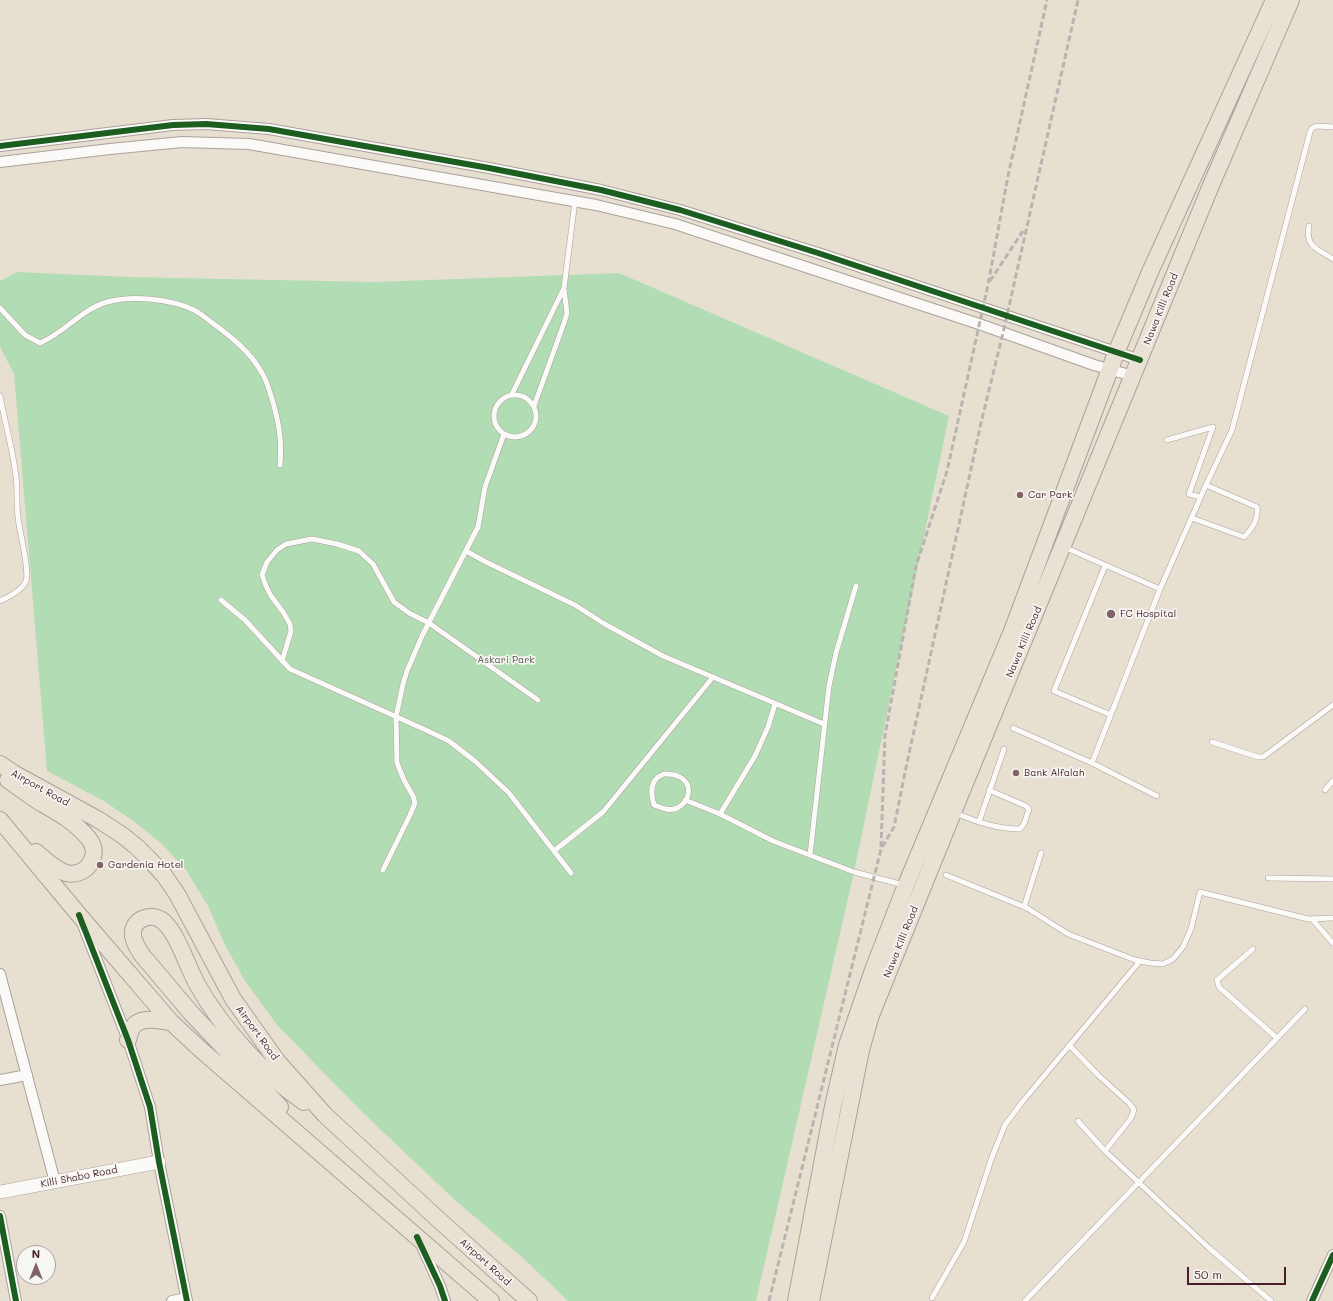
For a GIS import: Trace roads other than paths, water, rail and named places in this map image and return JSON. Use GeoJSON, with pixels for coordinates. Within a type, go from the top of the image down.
{"type":"FeatureCollection","features":[{"type":"Feature","properties":{"kind":"main road","name":"Nawa Killi Road"},"geometry":{"type":"LineString","coordinates":[[796,1301],[833,1106],[847,1045],[873,970],[906,885],[1012,631],[1116,353],[1154,265],[1274,0]]}},
{"type":"Feature","properties":{"kind":"main road","name":"Nawa Killi Road"},"geometry":{"type":"LineString","coordinates":[[811,1301],[866,1031],[953,812],[1209,190],[1291,0]]}},
{"type":"Feature","properties":{"kind":"main road","name":"Airport Road"},"geometry":{"type":"LineString","coordinates":[[0,764],[15,774],[99,820],[137,847],[164,875],[177,894],[232,999],[277,1061],[325,1115],[440,1222],[529,1301]]}},
{"type":"Feature","properties":{"kind":"main road"},"geometry":{"type":"LineString","coordinates":[[0,771],[6,778],[24,792],[70,821],[83,832],[90,839],[94,847],[93,860],[84,870],[75,874],[59,870],[46,861],[18,835],[4,825]]}},
{"type":"Feature","properties":{"kind":"main road"},"geometry":{"type":"LineString","coordinates":[[4,825],[171,1022],[200,1049],[491,1301]]}},
{"type":"Feature","properties":{"kind":"main road"},"geometry":{"type":"LineString","coordinates":[[298,1133],[286,1113],[191,1013],[142,955],[133,934],[134,928],[140,920],[149,916],[154,916],[165,922],[175,937],[185,960],[207,1000],[241,1046],[289,1091],[325,1115]]}},
{"type":"Feature","properties":{"kind":"main road"},"geometry":{"type":"LineString","coordinates":[[128,1040],[132,1028],[136,1024],[143,1021],[151,1020],[171,1022]]}},
{"type":"Feature","properties":{"kind":"street"},"geometry":{"type":"LineString","coordinates":[[0,146],[173,125],[206,124],[269,129],[489,168],[601,190],[680,210],[818,253],[1140,360]]}},
{"type":"Feature","properties":{"kind":"street"},"geometry":{"type":"LineString","coordinates":[[0,162],[182,142],[249,144],[575,201],[675,224],[978,324],[1109,370],[1133,376]]}},
{"type":"Feature","properties":{"kind":"street"},"geometry":{"type":"LineString","coordinates":[[79,915],[128,1040],[150,1107],[159,1162],[187,1300],[172,1301]]}},
{"type":"Feature","properties":{"kind":"street"},"geometry":{"type":"LineString","coordinates":[[0,974],[55,1182]]}},
{"type":"Feature","properties":{"kind":"street"},"geometry":{"type":"LineString","coordinates":[[0,1080],[27,1075]]}},
{"type":"Feature","properties":{"kind":"street","name":"Killi Shabo Road"},"geometry":{"type":"LineString","coordinates":[[0,1192],[159,1162]]}},
{"type":"Feature","properties":{"kind":"street"},"geometry":{"type":"LineString","coordinates":[[0,1216],[16,1301]]}},
{"type":"Feature","properties":{"kind":"street"},"geometry":{"type":"LineString","coordinates":[[417,1237],[440,1286],[445,1301]]}},
{"type":"Feature","properties":{"kind":"street"},"geometry":{"type":"LineString","coordinates":[[1312,1301],[1332,1258]]}},
{"type":"Feature","properties":{"kind":"lane"},"geometry":{"type":"LineString","coordinates":[[1092,763],[1160,589],[1232,430],[1310,132],[1312,128],[1318,126],[1333,127]]}},
{"type":"Feature","properties":{"kind":"lane"},"geometry":{"type":"LineString","coordinates":[[534,406],[566,314],[564,288],[575,201]]}},
{"type":"Feature","properties":{"kind":"lane"},"geometry":{"type":"LineString","coordinates":[[1308,226],[1307,236],[1311,245],[1333,259]]}},
{"type":"Feature","properties":{"kind":"lane"},"geometry":{"type":"LineString","coordinates":[[512,394],[564,288]]}},
{"type":"Feature","properties":{"kind":"lane"},"geometry":{"type":"LineString","coordinates":[[0,308],[25,335],[40,343],[48,340],[82,315],[107,302],[130,299],[148,299],[171,302],[195,310],[250,354],[263,374],[279,424],[281,443],[280,464]]}},
{"type":"Feature","properties":{"kind":"lane"},"geometry":{"type":"LineString","coordinates":[[512,394],[522,395],[530,400],[534,406],[537,418],[534,427],[527,434],[518,437],[504,434],[494,423],[493,413],[496,404],[503,397],[512,394]]}},
{"type":"Feature","properties":{"kind":"lane"},"geometry":{"type":"LineString","coordinates":[[0,396],[13,455],[18,518],[27,576],[26,582],[14,594],[0,602]]}},
{"type":"Feature","properties":{"kind":"lane"},"geometry":{"type":"LineString","coordinates":[[1167,440],[1213,427],[1189,494],[1200,498]]}},
{"type":"Feature","properties":{"kind":"lane"},"geometry":{"type":"LineString","coordinates":[[383,870],[415,803],[414,796],[404,780],[397,763],[396,717],[407,671],[429,623],[478,527],[485,487],[504,434]]}},
{"type":"Feature","properties":{"kind":"lane"},"geometry":{"type":"LineString","coordinates":[[1192,518],[1244,537],[1252,529],[1258,513],[1257,507],[1206,485]]}},
{"type":"Feature","properties":{"kind":"lane"},"geometry":{"type":"LineString","coordinates":[[282,661],[291,631],[290,624],[271,596],[262,575],[267,562],[277,550],[286,544],[312,539],[337,544],[359,551],[373,564],[394,602],[409,613],[429,623],[538,700]]}},
{"type":"Feature","properties":{"kind":"lane"},"geometry":{"type":"LineString","coordinates":[[1063,547],[1160,589]]}},
{"type":"Feature","properties":{"kind":"lane"},"geometry":{"type":"LineString","coordinates":[[466,552],[575,605],[603,623],[663,656],[824,724]]}},
{"type":"Feature","properties":{"kind":"lane"},"geometry":{"type":"LineString","coordinates":[[1105,566],[1054,691],[1111,715]]}},
{"type":"Feature","properties":{"kind":"lane"},"geometry":{"type":"LineString","coordinates":[[810,855],[829,686],[836,653],[856,586]]}},
{"type":"Feature","properties":{"kind":"lane"},"geometry":{"type":"LineString","coordinates":[[221,600],[245,620],[290,669],[298,674],[317,681],[448,741],[476,762],[509,793],[571,873]]}},
{"type":"Feature","properties":{"kind":"lane"},"geometry":{"type":"LineString","coordinates":[[554,851],[603,812],[713,678]]}},
{"type":"Feature","properties":{"kind":"lane"},"geometry":{"type":"LineString","coordinates":[[720,814],[755,756],[768,727],[775,704]]}},
{"type":"Feature","properties":{"kind":"lane"},"geometry":{"type":"LineString","coordinates":[[1212,742],[1258,757],[1263,757],[1333,705]]}},
{"type":"Feature","properties":{"kind":"lane"},"geometry":{"type":"LineString","coordinates":[[1013,728],[1092,763],[1157,796]]}},
{"type":"Feature","properties":{"kind":"lane"},"geometry":{"type":"LineString","coordinates":[[979,822],[1004,750]]}},
{"type":"Feature","properties":{"kind":"lane"},"geometry":{"type":"LineString","coordinates":[[664,774],[672,774],[681,777],[687,783],[689,789],[685,800],[678,807],[669,810],[654,805],[651,792],[652,785],[658,777],[664,774]]}},
{"type":"Feature","properties":{"kind":"lane"},"geometry":{"type":"LineString","coordinates":[[1325,790],[1333,781]]}},
{"type":"Feature","properties":{"kind":"lane"},"geometry":{"type":"LineString","coordinates":[[953,812],[979,822],[1020,829],[1024,824],[1029,809],[1026,806],[989,790]]}},
{"type":"Feature","properties":{"kind":"lane"},"geometry":{"type":"LineString","coordinates":[[685,800],[720,814],[773,841],[854,872],[906,885]]}},
{"type":"Feature","properties":{"kind":"lane"},"geometry":{"type":"LineString","coordinates":[[1024,907],[1041,853]]}},
{"type":"Feature","properties":{"kind":"lane"},"geometry":{"type":"LineString","coordinates":[[946,876],[1024,907],[1068,934],[1140,961],[1150,963],[1163,964],[1173,959],[1183,947],[1188,935],[1200,892],[1308,919],[1333,918]]}},
{"type":"Feature","properties":{"kind":"lane"},"geometry":{"type":"LineString","coordinates":[[1268,878],[1333,879]]}},
{"type":"Feature","properties":{"kind":"lane"},"geometry":{"type":"LineString","coordinates":[[1312,918],[1333,942]]}},
{"type":"Feature","properties":{"kind":"lane"},"geometry":{"type":"LineString","coordinates":[[1253,949],[1217,980],[1219,987],[1277,1038]]}},
{"type":"Feature","properties":{"kind":"lane"},"geometry":{"type":"LineString","coordinates":[[932,1298],[964,1242],[992,1157],[1005,1125],[1019,1105],[1140,961]]}},
{"type":"Feature","properties":{"kind":"lane"},"geometry":{"type":"LineString","coordinates":[[1025,1301],[1305,1008]]}},
{"type":"Feature","properties":{"kind":"lane"},"geometry":{"type":"LineString","coordinates":[[1069,1045],[1098,1075],[1130,1104],[1134,1110],[1131,1118],[1104,1151]]}},
{"type":"Feature","properties":{"kind":"lane"},"geometry":{"type":"LineString","coordinates":[[1078,1121],[1104,1151],[1209,1248],[1271,1301]]}},
{"type":"Feature","properties":{"kind":"railway"},"geometry":{"type":"LineString","coordinates":[[881,847],[885,735],[916,566],[947,471],[988,285],[1008,176],[1047,0]]}},
{"type":"Feature","properties":{"kind":"railway"},"geometry":{"type":"LineString","coordinates":[[769,1301],[881,849],[894,827],[981,423],[1003,333],[1078,0]]}},
{"type":"Feature","properties":{"kind":"railway"},"geometry":{"type":"LineString","coordinates":[[990,281],[1023,231]]}},
{"type":"Feature","properties":{"kind":"place","name":"Car Park"},"geometry":{"type":"Point","coordinates":[1020,495]}},
{"type":"Feature","properties":{"kind":"place","name":"FC Hospital"},"geometry":{"type":"Point","coordinates":[1111,614]}},
{"type":"Feature","properties":{"kind":"place","name":"Bank Alfalah"},"geometry":{"type":"Point","coordinates":[1016,773]}},
{"type":"Feature","properties":{"kind":"place","name":"Gardenia Hotel"},"geometry":{"type":"Point","coordinates":[100,865]}},
{"type":"Feature","properties":{"kind":"park label","name":"Askari Park"},"geometry":{"type":"Point","coordinates":[506,660]}}]}
